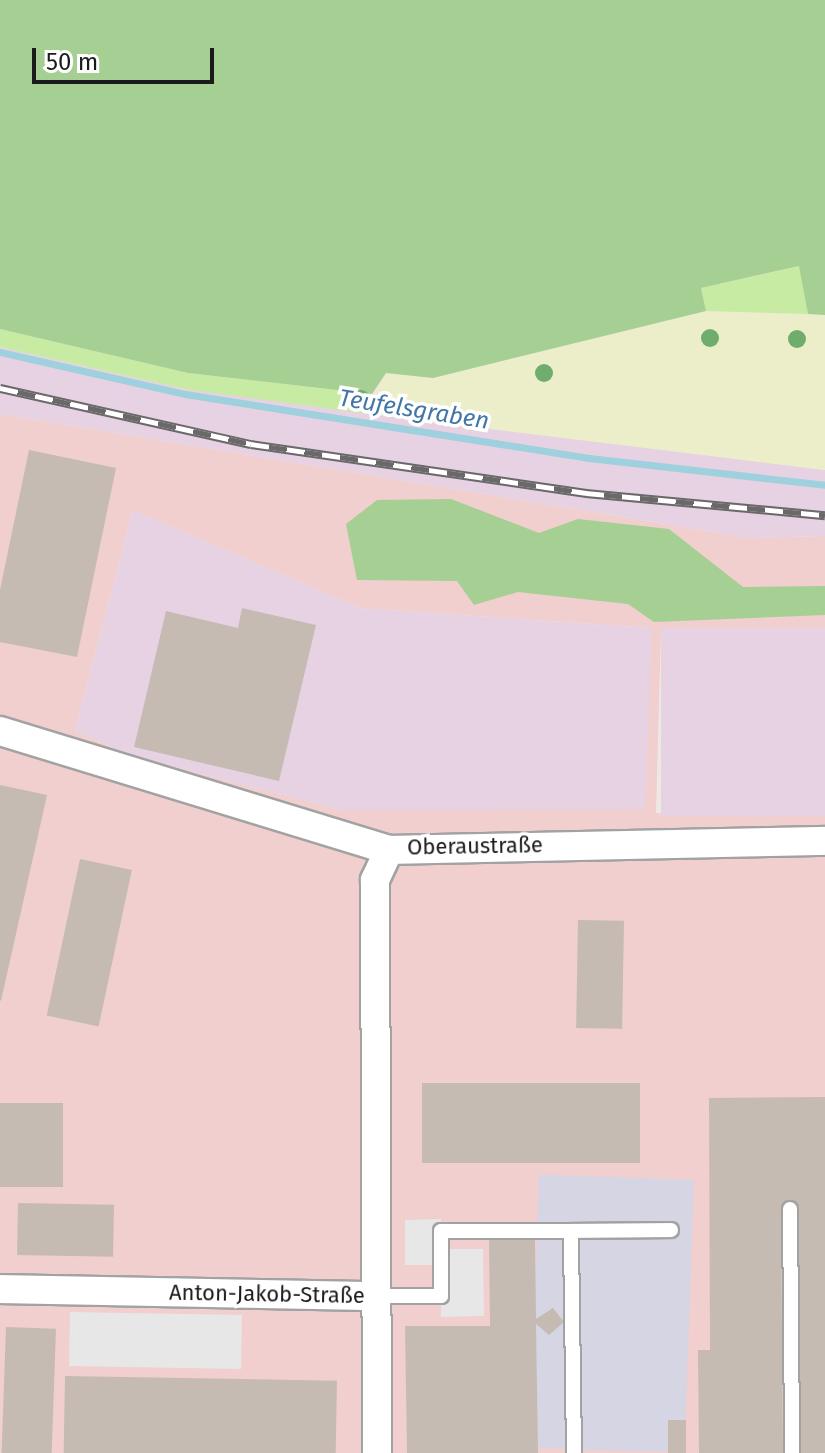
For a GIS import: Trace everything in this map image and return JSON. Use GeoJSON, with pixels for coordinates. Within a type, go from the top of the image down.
{"type":"FeatureCollection","features":[{"type":"Feature","properties":{"kind":"street","name":"Oberaustraße"},"geometry":{"type":"LineString","coordinates":[[0,731],[389,850],[825,841]]}},
{"type":"Feature","properties":{"kind":"street"},"geometry":{"type":"LineString","coordinates":[[378,1296],[375,880],[389,850]]}},
{"type":"Feature","properties":{"kind":"street","name":"Anton-Jakob-Straße"},"geometry":{"type":"LineString","coordinates":[[0,1289],[378,1296],[377,1453]]}},
{"type":"Feature","properties":{"kind":"lane"},"geometry":{"type":"LineString","coordinates":[[790,1209],[792,1453]]}},
{"type":"Feature","properties":{"kind":"lane"},"geometry":{"type":"LineString","coordinates":[[378,1296],[441,1296],[441,1231],[671,1230]]}},
{"type":"Feature","properties":{"kind":"lane"},"geometry":{"type":"LineString","coordinates":[[571,1231],[574,1453]]}},
{"type":"Feature","properties":{"kind":"shaded area"},"geometry":{"type":"Polygon","coordinates":[[[0,347],[186,389],[825,470],[825,536],[750,538],[0,414],[0,347]]]}},
{"type":"Feature","properties":{"kind":"shaded area"},"geometry":{"type":"Polygon","coordinates":[[[0,414],[750,538],[825,536],[825,628],[661,629],[656,813],[825,816],[825,1453],[0,1453],[0,414]],[[133,510],[75,730],[131,756],[342,810],[652,628],[360,608],[133,510]]]}},
{"type":"Feature","properties":{"kind":"shaded area"},"geometry":{"type":"Polygon","coordinates":[[[133,510],[360,608],[652,628],[645,809],[342,810],[131,756],[75,730],[133,510]]]}},
{"type":"Feature","properties":{"kind":"shaded area"},"geometry":{"type":"Polygon","coordinates":[[[661,628],[825,628],[825,816],[661,816],[661,628]]]}},
{"type":"Feature","properties":{"kind":"shaded area"},"geometry":{"type":"Polygon","coordinates":[[[539,1175],[694,1180],[684,1453],[530,1447],[539,1175]]]}},
{"type":"Feature","properties":{"kind":"shaded area"},"geometry":{"type":"Polygon","coordinates":[[[441,1219],[441,1249],[483,1249],[484,1316],[441,1317],[441,1265],[405,1265],[405,1220],[441,1219]]]}},
{"type":"Feature","properties":{"kind":"shaded area"},"geometry":{"type":"Polygon","coordinates":[[[70,1312],[242,1315],[241,1369],[69,1366],[70,1312]]]}},
{"type":"Feature","properties":{"kind":"green space"},"geometry":{"type":"Polygon","coordinates":[[[0,0],[825,0],[825,315],[808,314],[799,266],[701,288],[706,311],[433,378],[386,373],[372,394],[188,373],[0,329],[0,0]]]}},
{"type":"Feature","properties":{"kind":"green space"},"geometry":{"type":"Polygon","coordinates":[[[800,266],[808,314],[706,311],[701,288],[800,266]]]}},
{"type":"Feature","properties":{"kind":"green space"},"geometry":{"type":"Polygon","coordinates":[[[706,311],[825,315],[825,470],[368,414],[385,373],[433,378],[706,311]]]}},
{"type":"Feature","properties":{"kind":"green space"},"geometry":{"type":"Polygon","coordinates":[[[0,329],[188,373],[372,394],[368,414],[185,389],[0,347],[0,329]]]}},
{"type":"Feature","properties":{"kind":"green space"},"geometry":{"type":"Polygon","coordinates":[[[451,499],[539,533],[578,519],[669,529],[743,587],[825,586],[825,615],[654,622],[628,604],[518,592],[474,605],[457,581],[357,580],[346,524],[377,500],[451,499]]]}},
{"type":"Feature","properties":{"kind":"building"},"geometry":{"type":"Polygon","coordinates":[[[29,450],[116,468],[77,657],[0,642],[0,590],[29,450]]]}},
{"type":"Feature","properties":{"kind":"building"},"geometry":{"type":"Polygon","coordinates":[[[242,608],[316,625],[279,781],[134,747],[166,611],[238,628],[242,608]]]}},
{"type":"Feature","properties":{"kind":"building"},"geometry":{"type":"Polygon","coordinates":[[[0,785],[47,795],[1,1001],[0,1000],[0,785]]]}},
{"type":"Feature","properties":{"kind":"building"},"geometry":{"type":"Polygon","coordinates":[[[80,859],[132,870],[99,1027],[47,1016],[80,859]]]}},
{"type":"Feature","properties":{"kind":"building"},"geometry":{"type":"Polygon","coordinates":[[[578,920],[624,921],[622,1029],[576,1028],[578,920]]]}},
{"type":"Feature","properties":{"kind":"building"},"geometry":{"type":"Polygon","coordinates":[[[422,1083],[640,1083],[640,1163],[422,1163],[422,1083]]]}},
{"type":"Feature","properties":{"kind":"building"},"geometry":{"type":"Polygon","coordinates":[[[825,1097],[825,1453],[799,1453],[798,1209],[781,1208],[783,1453],[699,1453],[698,1350],[710,1350],[709,1098],[825,1097]]]}},
{"type":"Feature","properties":{"kind":"building"},"geometry":{"type":"Polygon","coordinates":[[[0,1103],[63,1103],[63,1187],[0,1187],[0,1103]]]}},
{"type":"Feature","properties":{"kind":"building"},"geometry":{"type":"Polygon","coordinates":[[[18,1203],[114,1205],[113,1257],[17,1255],[18,1203]]]}},
{"type":"Feature","properties":{"kind":"building"},"geometry":{"type":"Polygon","coordinates":[[[535,1237],[536,1319],[553,1308],[564,1322],[549,1335],[536,1324],[538,1453],[407,1453],[405,1326],[490,1326],[489,1238],[535,1237]]]}},
{"type":"Feature","properties":{"kind":"building"},"geometry":{"type":"Polygon","coordinates":[[[6,1327],[56,1329],[52,1453],[2,1453],[6,1327]]]}},
{"type":"Feature","properties":{"kind":"building"},"geometry":{"type":"Polygon","coordinates":[[[65,1376],[337,1381],[336,1453],[64,1453],[65,1376]]]}},
{"type":"Feature","properties":{"kind":"building"},"geometry":{"type":"Polygon","coordinates":[[[668,1420],[686,1420],[686,1453],[668,1453],[668,1420]]]}},
{"type":"Feature","properties":{"kind":"waterway","name":"Teufelsgraben"},"geometry":{"type":"LineString","coordinates":[[0,352],[185,394],[589,458],[825,485]]}},
{"type":"Feature","properties":{"kind":"railway"},"geometry":{"type":"LineString","coordinates":[[0,388],[251,444],[586,493],[825,515]]}}]}
